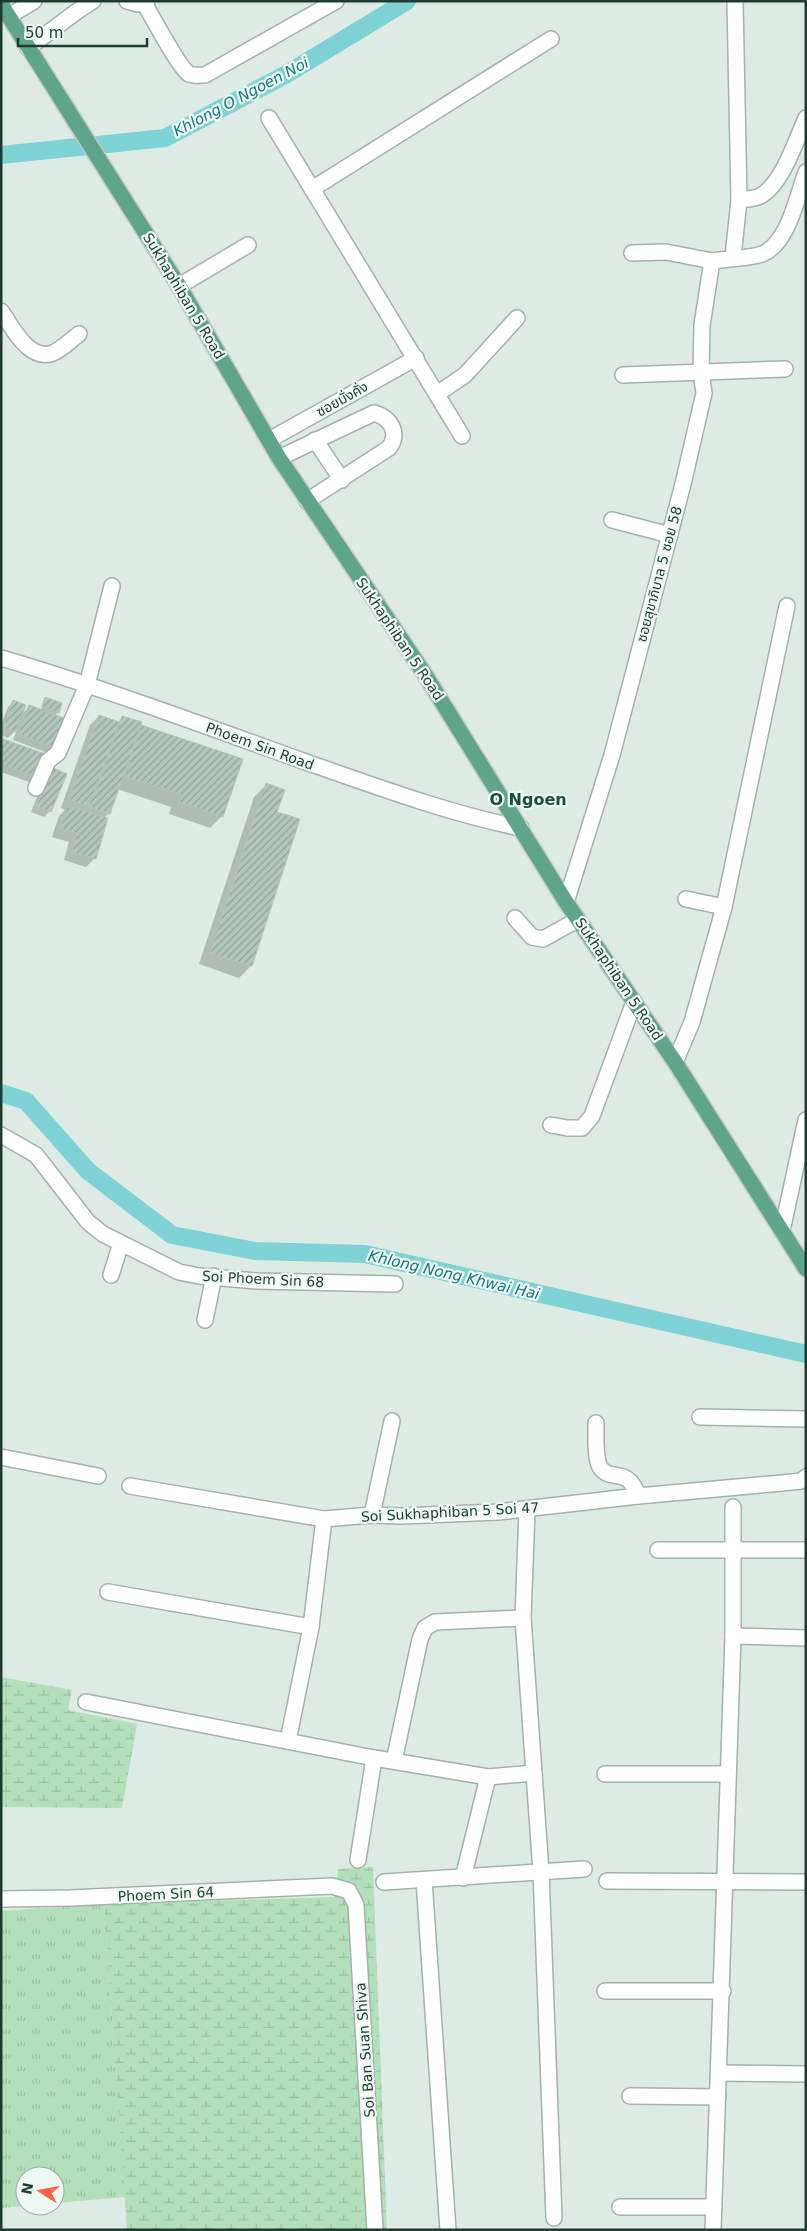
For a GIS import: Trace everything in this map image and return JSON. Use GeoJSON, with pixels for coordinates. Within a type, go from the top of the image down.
{"type":"FeatureCollection","features":[{"type":"Feature","properties":{"kind":"main road","name":"Sukhaphiban 5 Road"},"geometry":{"type":"LineString","coordinates":[[5,10],[179,286],[279,458],[424,673],[566,902],[676,1062],[806,1269]]}},
{"type":"Feature","properties":{"kind":"street"},"geometry":{"type":"LineString","coordinates":[[5,10],[34,1]]}},
{"type":"Feature","properties":{"kind":"street"},"geometry":{"type":"LineString","coordinates":[[28,48],[93,1]]}},
{"type":"Feature","properties":{"kind":"street"},"geometry":{"type":"LineString","coordinates":[[128,1],[138,4],[146,2],[181,64],[188,73],[198,75],[205,75],[336,1]]}},
{"type":"Feature","properties":{"kind":"street"},"geometry":{"type":"LineString","coordinates":[[733,257],[739,200],[735,1]]}},
{"type":"Feature","properties":{"kind":"street"},"geometry":{"type":"LineString","coordinates":[[312,189],[551,39]]}},
{"type":"Feature","properties":{"kind":"street"},"geometry":{"type":"LineString","coordinates":[[269,118],[462,436]]}},
{"type":"Feature","properties":{"kind":"street"},"geometry":{"type":"LineString","coordinates":[[739,200],[761,196],[770,189],[784,169],[806,118]]}},
{"type":"Feature","properties":{"kind":"street"},"geometry":{"type":"LineString","coordinates":[[632,253],[666,252],[712,261],[733,257],[760,256],[780,241],[806,172]]}},
{"type":"Feature","properties":{"kind":"street"},"geometry":{"type":"LineString","coordinates":[[179,286],[248,245]]}},
{"type":"Feature","properties":{"kind":"street","name":"ซอยสุขาภิบาล 5 ซอย 58"},"geometry":{"type":"LineString","coordinates":[[566,902],[612,755],[670,535],[704,393],[701,372],[702,325],[712,261]]}},
{"type":"Feature","properties":{"kind":"street"},"geometry":{"type":"LineString","coordinates":[[1,311],[22,341],[35,352],[46,355],[54,353],[78,334]]}},
{"type":"Feature","properties":{"kind":"street"},"geometry":{"type":"LineString","coordinates":[[437,394],[465,375],[517,318]]}},
{"type":"Feature","properties":{"kind":"street","name":"ซอยมั่งคั่ง"},"geometry":{"type":"LineString","coordinates":[[269,440],[416,358]]}},
{"type":"Feature","properties":{"kind":"street"},"geometry":{"type":"LineString","coordinates":[[622,375],[785,369]]}},
{"type":"Feature","properties":{"kind":"street"},"geometry":{"type":"LineString","coordinates":[[279,458],[374,413],[380,415],[392,426],[395,434],[394,442],[389,448],[307,501]]}},
{"type":"Feature","properties":{"kind":"street"},"geometry":{"type":"LineString","coordinates":[[315,440],[342,480]]}},
{"type":"Feature","properties":{"kind":"street"},"geometry":{"type":"LineString","coordinates":[[612,520],[670,535]]}},
{"type":"Feature","properties":{"kind":"street"},"geometry":{"type":"LineString","coordinates":[[36,788],[48,761],[58,753],[87,685],[112,586]]}},
{"type":"Feature","properties":{"kind":"street"},"geometry":{"type":"LineString","coordinates":[[676,1062],[692,1022],[724,907],[787,606]]}},
{"type":"Feature","properties":{"kind":"street","name":"Phoem Sin Road"},"geometry":{"type":"LineString","coordinates":[[1,658],[87,685],[365,783],[474,818],[521,828]]}},
{"type":"Feature","properties":{"kind":"street"},"geometry":{"type":"LineString","coordinates":[[686,899],[724,907]]}},
{"type":"Feature","properties":{"kind":"street"},"geometry":{"type":"LineString","coordinates":[[515,918],[532,937],[543,939],[578,920]]}},
{"type":"Feature","properties":{"kind":"street"},"geometry":{"type":"LineString","coordinates":[[551,1126],[582,1128],[592,1116],[634,1002]]}},
{"type":"Feature","properties":{"kind":"street"},"geometry":{"type":"LineString","coordinates":[[782,1231],[806,1120]]}},
{"type":"Feature","properties":{"kind":"street","name":"Soi Phoem Sin 68"},"geometry":{"type":"LineString","coordinates":[[1,1135],[36,1155],[88,1222],[103,1234],[179,1272],[199,1276],[257,1281],[395,1284]]}},
{"type":"Feature","properties":{"kind":"street"},"geometry":{"type":"LineString","coordinates":[[111,1275],[121,1243]]}},
{"type":"Feature","properties":{"kind":"street"},"geometry":{"type":"LineString","coordinates":[[205,1320],[214,1276]]}},
{"type":"Feature","properties":{"kind":"street"},"geometry":{"type":"LineString","coordinates":[[700,1417],[806,1420]]}},
{"type":"Feature","properties":{"kind":"street"},"geometry":{"type":"LineString","coordinates":[[372,1515],[392,1421]]}},
{"type":"Feature","properties":{"kind":"street"},"geometry":{"type":"LineString","coordinates":[[596,1423],[598,1464],[604,1472],[629,1479],[634,1484],[638,1496]]}},
{"type":"Feature","properties":{"kind":"street"},"geometry":{"type":"LineString","coordinates":[[1,1457],[98,1476]]}},
{"type":"Feature","properties":{"kind":"street","name":"Soi Sukhaphiban 5 Soi 47"},"geometry":{"type":"LineString","coordinates":[[130,1486],[324,1519],[372,1515],[402,1516],[527,1510],[638,1496],[804,1480]]}},
{"type":"Feature","properties":{"kind":"street"},"geometry":{"type":"LineString","coordinates":[[713,2230],[733,1636],[733,1507]]}},
{"type":"Feature","properties":{"kind":"street"},"geometry":{"type":"LineString","coordinates":[[527,1510],[523,1618],[541,1872],[554,2218]]}},
{"type":"Feature","properties":{"kind":"street"},"geometry":{"type":"LineString","coordinates":[[288,1740],[311,1627],[324,1519]]}},
{"type":"Feature","properties":{"kind":"street"},"geometry":{"type":"LineString","coordinates":[[658,1550],[806,1550]]}},
{"type":"Feature","properties":{"kind":"street"},"geometry":{"type":"LineString","coordinates":[[108,1592],[311,1627]]}},
{"type":"Feature","properties":{"kind":"street"},"geometry":{"type":"LineString","coordinates":[[394,1761],[420,1639],[425,1628],[435,1622],[523,1618]]}},
{"type":"Feature","properties":{"kind":"street"},"geometry":{"type":"LineString","coordinates":[[733,1636],[806,1638]]}},
{"type":"Feature","properties":{"kind":"street"},"geometry":{"type":"LineString","coordinates":[[86,1702],[374,1758],[488,1777],[534,1773]]}},
{"type":"Feature","properties":{"kind":"street"},"geometry":{"type":"LineString","coordinates":[[358,1860],[374,1758]]}},
{"type":"Feature","properties":{"kind":"street"},"geometry":{"type":"LineString","coordinates":[[605,1774],[728,1774]]}},
{"type":"Feature","properties":{"kind":"street"},"geometry":{"type":"LineString","coordinates":[[463,1878],[488,1777]]}},
{"type":"Feature","properties":{"kind":"street"},"geometry":{"type":"LineString","coordinates":[[384,1882],[584,1869]]}},
{"type":"Feature","properties":{"kind":"street"},"geometry":{"type":"LineString","coordinates":[[424,1880],[448,2230]]}},
{"type":"Feature","properties":{"kind":"street"},"geometry":{"type":"LineString","coordinates":[[607,1881],[806,1882]]}},
{"type":"Feature","properties":{"kind":"street","name":"Phoem Sin 64"},"geometry":{"type":"LineString","coordinates":[[1,1899],[70,1898],[332,1886]]}},
{"type":"Feature","properties":{"kind":"street","name":"Soi Ban Suan Shiva"},"geometry":{"type":"LineString","coordinates":[[332,1886],[350,1891],[356,1905],[375,2230]]}},
{"type":"Feature","properties":{"kind":"street"},"geometry":{"type":"LineString","coordinates":[[605,1991],[722,1991]]}},
{"type":"Feature","properties":{"kind":"street"},"geometry":{"type":"LineString","coordinates":[[718,2073],[806,2074]]}},
{"type":"Feature","properties":{"kind":"street"},"geometry":{"type":"LineString","coordinates":[[630,2096],[718,2097]]}},
{"type":"Feature","properties":{"kind":"street"},"geometry":{"type":"LineString","coordinates":[[620,2207],[714,2207]]}},
{"type":"Feature","properties":{"kind":"green space"},"geometry":{"type":"Polygon","coordinates":[[[1,1677],[72,1690],[68,1710],[137,1724],[122,1808],[1,1807],[1,1677]]]}},
{"type":"Feature","properties":{"kind":"green space"},"geometry":{"type":"Polygon","coordinates":[[[373,1867],[387,2230],[127,2230],[104,1904],[335,1897],[338,1869],[373,1867]]]}},
{"type":"Feature","properties":{"kind":"green space"},"geometry":{"type":"Polygon","coordinates":[[[104,1904],[125,2197],[65,2202],[65,2166],[15,2166],[15,2207],[1,2208],[1,1911],[104,1904]]]}},
{"type":"Feature","properties":{"kind":"building"},"geometry":{"type":"Polygon","coordinates":[[[45,697],[62,703],[59,713],[42,706],[45,697]]]}},
{"type":"Feature","properties":{"kind":"building"},"geometry":{"type":"Polygon","coordinates":[[[13,700],[26,705],[15,732],[3,728],[13,700]]]}},
{"type":"Feature","properties":{"kind":"building"},"geometry":{"type":"Polygon","coordinates":[[[29,705],[66,719],[55,748],[18,734],[29,705]]]}},
{"type":"Feature","properties":{"kind":"building"},"geometry":{"type":"Polygon","coordinates":[[[99,715],[119,722],[93,796],[90,795],[87,806],[69,799],[99,715]]]}},
{"type":"Feature","properties":{"kind":"building"},"geometry":{"type":"Polygon","coordinates":[[[122,716],[142,722],[110,814],[88,806],[91,799],[93,799],[122,716]]]}},
{"type":"Feature","properties":{"kind":"building"},"geometry":{"type":"Polygon","coordinates":[[[141,725],[243,759],[223,817],[180,802],[182,795],[125,776],[141,725]]]}},
{"type":"Feature","properties":{"kind":"building"},"geometry":{"type":"Polygon","coordinates":[[[3,739],[45,754],[36,777],[1,764],[1,745],[3,739]]]}},
{"type":"Feature","properties":{"kind":"building"},"geometry":{"type":"Polygon","coordinates":[[[51,767],[67,774],[51,812],[36,806],[51,767]]]}},
{"type":"Feature","properties":{"kind":"building"},"geometry":{"type":"Polygon","coordinates":[[[266,783],[285,790],[277,812],[300,819],[252,966],[210,953],[266,783]]]}},
{"type":"Feature","properties":{"kind":"building"},"geometry":{"type":"Polygon","coordinates":[[[67,806],[108,818],[96,859],[72,852],[77,833],[60,828],[67,806]]]}},
{"type":"Feature","properties":{"kind":"waterway","name":"Khlong O Ngoen Noi"},"geometry":{"type":"LineString","coordinates":[[1,155],[165,138],[285,75],[407,1]]}},
{"type":"Feature","properties":{"kind":"waterway","name":"Khlong Nong Khwai Hai"},"geometry":{"type":"LineString","coordinates":[[1,1093],[26,1101],[88,1171],[172,1235],[255,1251],[365,1254],[806,1354]]}},
{"type":"Feature","properties":{"kind":"district","name":"O Ngoen"},"geometry":{"type":"Point","coordinates":[528,799]}}]}
